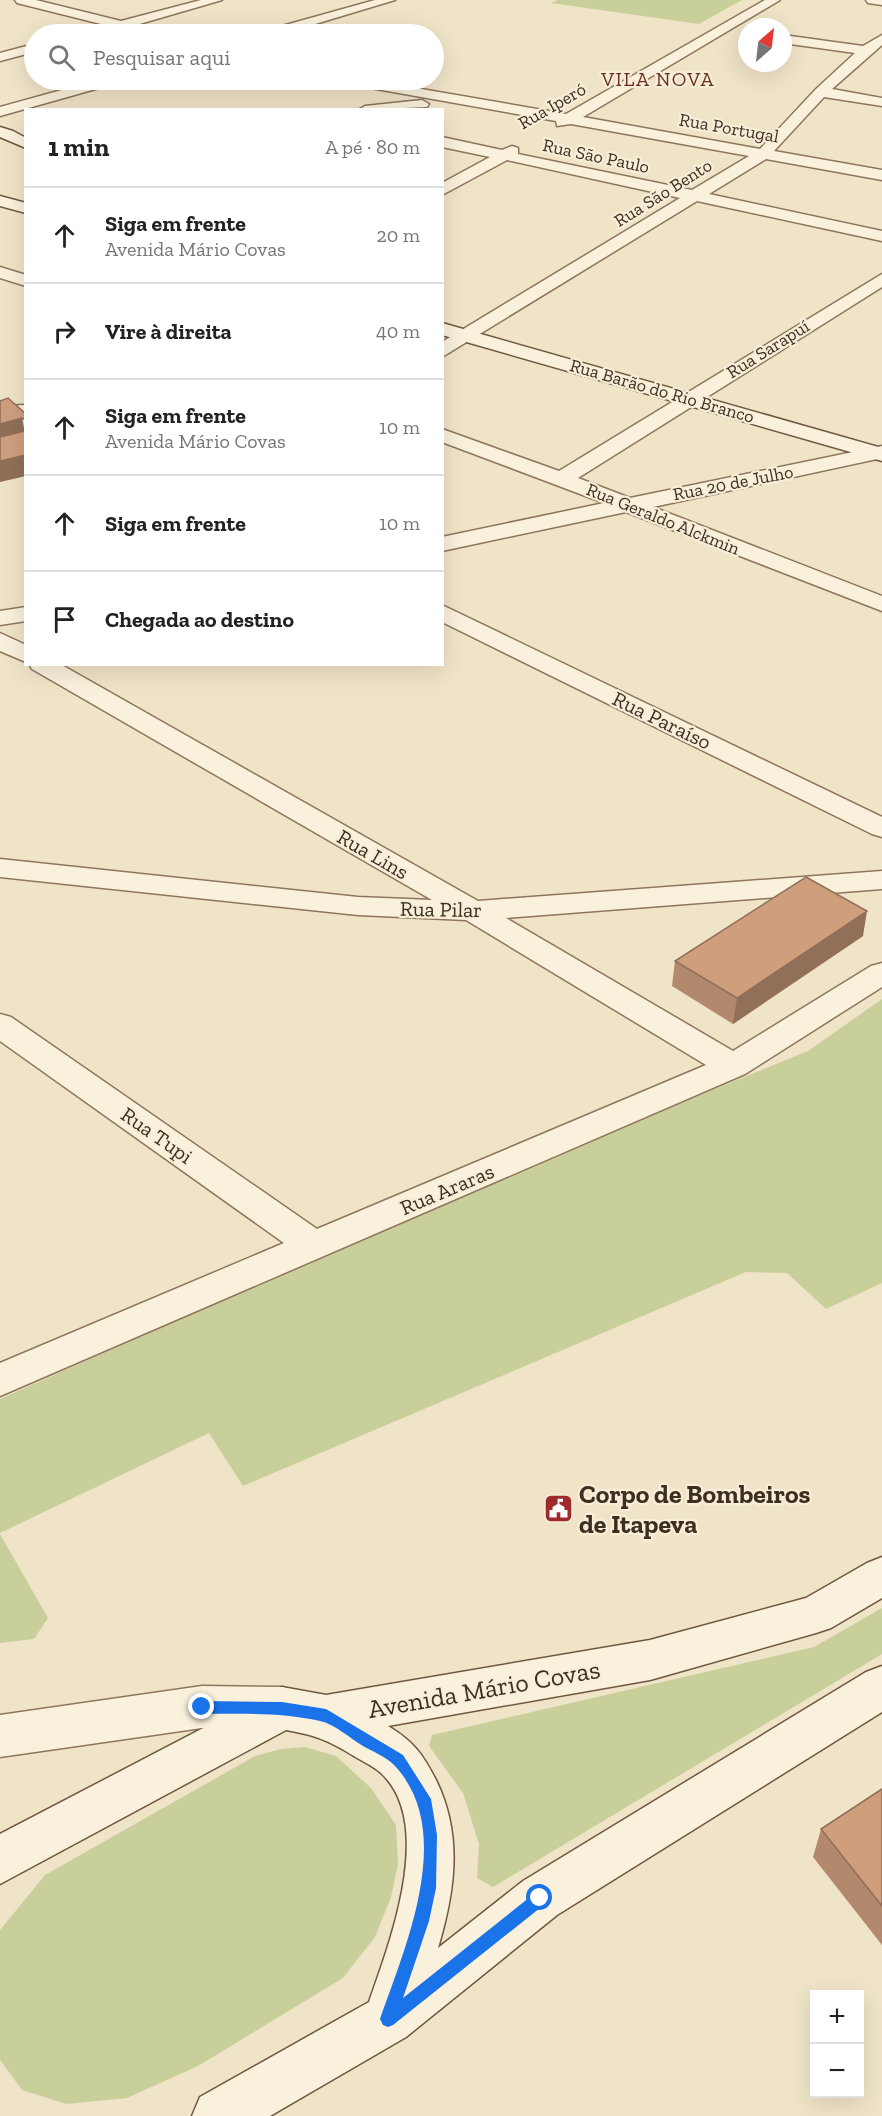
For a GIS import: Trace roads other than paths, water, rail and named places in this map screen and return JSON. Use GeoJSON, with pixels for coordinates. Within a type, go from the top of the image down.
{"type":"FeatureCollection","features":[{"type":"Feature","properties":{"kind":"street"},"geometry":{"type":"LineString","coordinates":[[126,24],[216,0]]}},
{"type":"Feature","properties":{"kind":"street"},"geometry":{"type":"LineString","coordinates":[[304,24],[389,0]]}},
{"type":"Feature","properties":{"kind":"street","name":"Rua Iperó"},"geometry":{"type":"LineString","coordinates":[[551,130],[774,0]]}},
{"type":"Feature","properties":{"kind":"street"},"geometry":{"type":"LineString","coordinates":[[872,0],[882,1]]}},
{"type":"Feature","properties":{"kind":"street"},"geometry":{"type":"LineString","coordinates":[[27,3],[111,24]]}},
{"type":"Feature","properties":{"kind":"street"},"geometry":{"type":"LineString","coordinates":[[721,31],[738,33]]}},
{"type":"Feature","properties":{"kind":"street"},"geometry":{"type":"LineString","coordinates":[[792,40],[877,45]]}},
{"type":"Feature","properties":{"kind":"street","name":"Rua São Bento"},"geometry":{"type":"LineString","coordinates":[[444,350],[763,154],[821,92],[877,45]]}},
{"type":"Feature","properties":{"kind":"street"},"geometry":{"type":"LineString","coordinates":[[0,57],[24,51]]}},
{"type":"Feature","properties":{"kind":"street"},"geometry":{"type":"LineString","coordinates":[[0,112],[77,90]]}},
{"type":"Feature","properties":{"kind":"street","name":"Rua Portugal"},"geometry":{"type":"LineString","coordinates":[[402,90],[882,175]]}},
{"type":"Feature","properties":{"kind":"street"},"geometry":{"type":"LineString","coordinates":[[821,92],[882,102]]}},
{"type":"Feature","properties":{"kind":"street"},"geometry":{"type":"LineString","coordinates":[[383,108],[457,100]]}},
{"type":"Feature","properties":{"kind":"street"},"geometry":{"type":"LineString","coordinates":[[0,120],[24,125]]}},
{"type":"Feature","properties":{"kind":"street"},"geometry":{"type":"LineString","coordinates":[[0,132],[24,143]]}},
{"type":"Feature","properties":{"kind":"street","name":"Rua São Paulo"},"geometry":{"type":"LineString","coordinates":[[444,142],[882,236]]}},
{"type":"Feature","properties":{"kind":"street"},"geometry":{"type":"LineString","coordinates":[[8,149],[24,144]]}},
{"type":"Feature","properties":{"kind":"street","name":"Rua Iperó"},"geometry":{"type":"LineString","coordinates":[[444,188],[523,145]]}},
{"type":"Feature","properties":{"kind":"street"},"geometry":{"type":"LineString","coordinates":[[0,201],[24,207]]}},
{"type":"Feature","properties":{"kind":"street"},"geometry":{"type":"LineString","coordinates":[[1,272],[24,262]]}},
{"type":"Feature","properties":{"kind":"street"},"geometry":{"type":"LineString","coordinates":[[1,272],[24,280]]}},
{"type":"Feature","properties":{"kind":"street","name":"Rua Sarapuí"},"geometry":{"type":"LineString","coordinates":[[563,478],[882,279]]}},
{"type":"Feature","properties":{"kind":"street","name":"Rua Barão do Rio Branco"},"geometry":{"type":"LineString","coordinates":[[444,330],[880,454]]}},
{"type":"Feature","properties":{"kind":"street","name":"Rua Geraldo Alckmin"},"geometry":{"type":"LineString","coordinates":[[444,436],[563,478],[623,505],[882,604]]}},
{"type":"Feature","properties":{"kind":"street","name":"Rua 20 de Julho"},"geometry":{"type":"LineString","coordinates":[[444,544],[880,454]]}},
{"type":"Feature","properties":{"kind":"street","name":"Rua Paraíso"},"geometry":{"type":"LineString","coordinates":[[444,613],[882,828]]}},
{"type":"Feature","properties":{"kind":"street"},"geometry":{"type":"LineString","coordinates":[[0,618],[24,614]]}},
{"type":"Feature","properties":{"kind":"street"},"geometry":{"type":"LineString","coordinates":[[0,641],[24,655]]}},
{"type":"Feature","properties":{"kind":"street","name":"Rua Lins"},"geometry":{"type":"LineString","coordinates":[[44,666],[473,911],[733,1066]]}},
{"type":"Feature","properties":{"kind":"street","name":"Rua Pilar"},"geometry":{"type":"LineString","coordinates":[[0,868],[358,906],[473,911],[882,880]]}},
{"type":"Feature","properties":{"kind":"street","name":"Rua Araras"},"geometry":{"type":"LineString","coordinates":[[0,1380],[733,1066],[882,973]]}},
{"type":"Feature","properties":{"kind":"street","name":"Rua Tupi"},"geometry":{"type":"LineString","coordinates":[[0,1025],[314,1246]]}},
{"type":"Feature","properties":{"kind":"street","name":"Avenida Mário Covas"},"geometry":{"type":"LineString","coordinates":[[0,1860],[304,1712],[650,1660],[816,1614],[882,1576]]}},
{"type":"Feature","properties":{"kind":"street"},"geometry":{"type":"LineString","coordinates":[[219,2116],[388,2019],[540,1898],[882,1687]]}},
{"type":"Feature","properties":{"kind":"street"},"geometry":{"type":"LineString","coordinates":[[0,1736],[202,1707],[304,1712],[398,1760],[424,1799],[430,1835],[429,1888],[422,1921],[388,2019]]}},
{"type":"Feature","properties":{"kind":"lane"},"geometry":{"type":"LineString","coordinates":[[0,410],[24,409]]}},
{"type":"Feature","properties":{"kind":"place","name":"Corpo de Bombeiros de Itapeva"},"geometry":{"type":"Point","coordinates":[558,1509]}},
{"type":"Feature","properties":{"kind":"district","name":"VILA NOVA"},"geometry":{"type":"Point","coordinates":[658,79]}}]}
